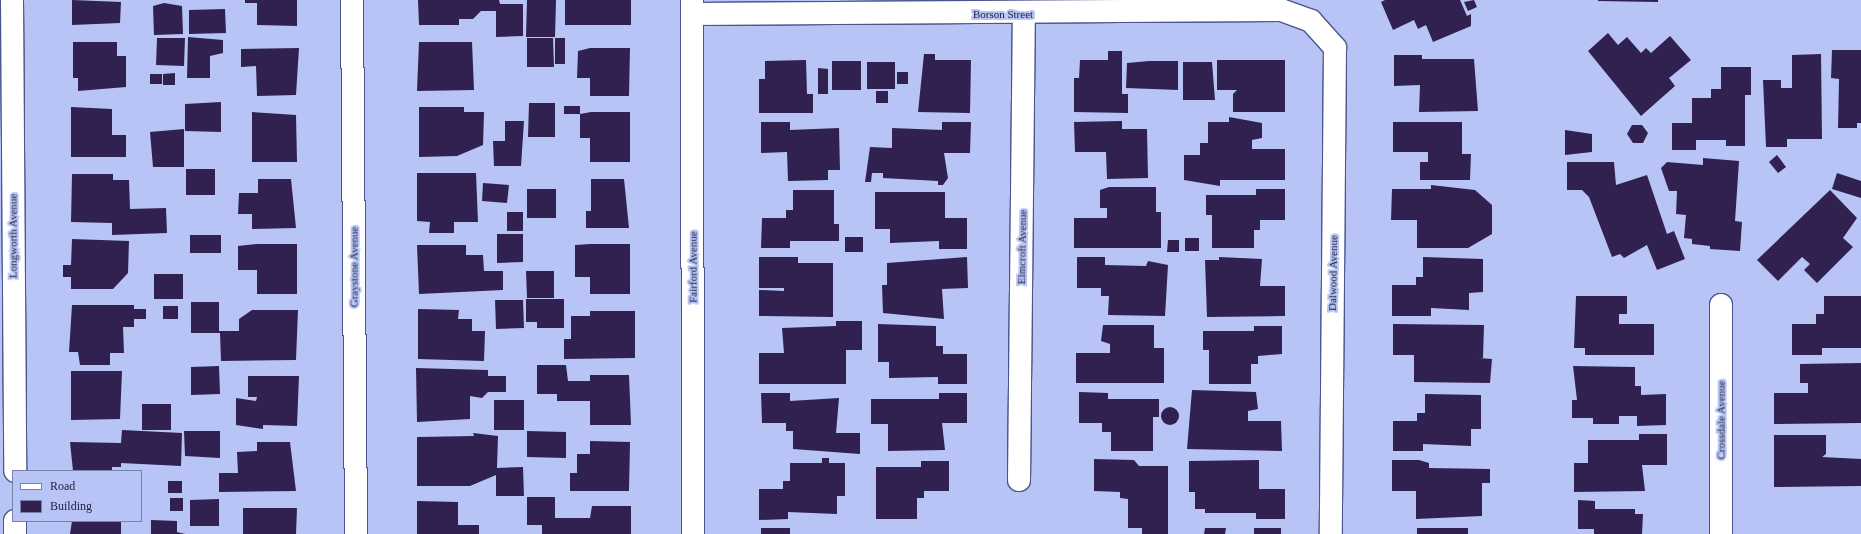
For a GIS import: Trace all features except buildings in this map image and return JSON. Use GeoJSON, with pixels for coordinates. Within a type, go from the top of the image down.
{"type":"FeatureCollection","features":[{"type":"Feature","properties":{"kind":"street","name":"Longworth Avenue"},"geometry":{"type":"LineString","coordinates":[[12,0],[15,470]]}},
{"type":"Feature","properties":{"kind":"street","name":"Graystone Avenue"},"geometry":{"type":"LineString","coordinates":[[352,0],[356,534]]}},
{"type":"Feature","properties":{"kind":"street","name":"Borson Street"},"geometry":{"type":"LineString","coordinates":[[692,7],[1024,14],[1282,10],[1311,21]]}},
{"type":"Feature","properties":{"kind":"street","name":"Fairford Avenue"},"geometry":{"type":"LineString","coordinates":[[692,7],[693,534]]}},
{"type":"Feature","properties":{"kind":"street","name":"Elmcroft Avenue"},"geometry":{"type":"LineString","coordinates":[[1019,480],[1024,14]]}},
{"type":"Feature","properties":{"kind":"street","name":"Dalwood Avenue"},"geometry":{"type":"LineString","coordinates":[[1311,21],[1335,48],[1331,534]]}},
{"type":"Feature","properties":{"kind":"street","name":"Crossdale Avenue"},"geometry":{"type":"LineString","coordinates":[[1721,305],[1721,534]]}},
{"type":"Feature","properties":{"kind":"street"},"geometry":{"type":"LineString","coordinates":[[15,522],[15,534]]}}]}
